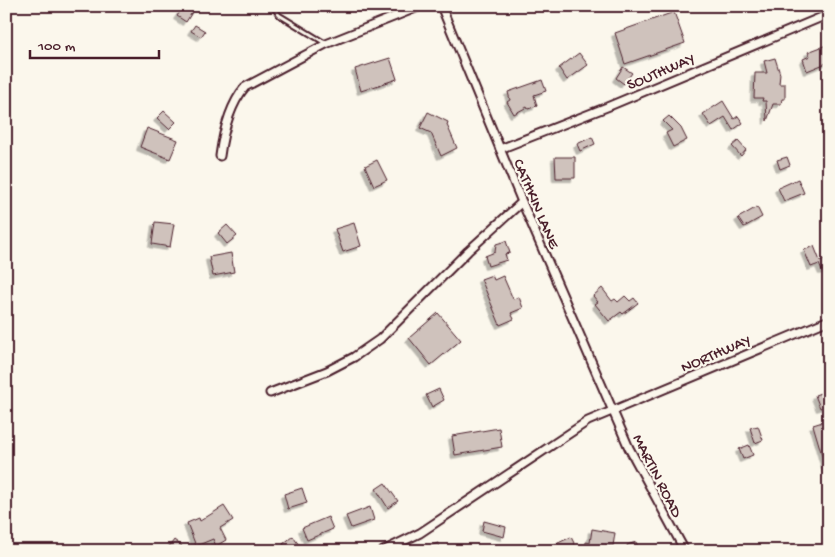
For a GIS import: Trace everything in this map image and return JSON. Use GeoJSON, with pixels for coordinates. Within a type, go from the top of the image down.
{"type":"FeatureCollection","features":[{"type":"Feature","properties":{"kind":"street"},"geometry":{"type":"LineString","coordinates":[[220,156],[225,129],[237,98],[245,87],[326,44],[421,6]]}},
{"type":"Feature","properties":{"kind":"street","name":"CATHKIN LANE"},"geometry":{"type":"LineString","coordinates":[[441,6],[522,202],[613,410]]}},
{"type":"Feature","properties":{"kind":"street","name":"SOUTHWAY"},"geometry":{"type":"LineString","coordinates":[[500,149],[607,107],[829,14]]}},
{"type":"Feature","properties":{"kind":"street"},"geometry":{"type":"LineString","coordinates":[[270,393],[327,371],[354,357],[380,339],[468,251],[522,202]]}},
{"type":"Feature","properties":{"kind":"street","name":"NORTHWAY"},"geometry":{"type":"LineString","coordinates":[[383,551],[420,533],[574,430],[613,410],[829,320]]}},
{"type":"Feature","properties":{"kind":"street","name":"MARTIN ROAD"},"geometry":{"type":"LineString","coordinates":[[613,410],[629,448],[685,551]]}},
{"type":"Feature","properties":{"kind":"lane"},"geometry":{"type":"LineString","coordinates":[[273,6],[279,15],[326,44]]}},
{"type":"Feature","properties":{"kind":"building"},"geometry":{"type":"Polygon","coordinates":[[[184,6],[196,6],[186,22],[177,16],[184,6]]]}},
{"type":"Feature","properties":{"kind":"building"},"geometry":{"type":"Polygon","coordinates":[[[674,12],[685,43],[625,64],[615,33],[674,12]]]}},
{"type":"Feature","properties":{"kind":"building"},"geometry":{"type":"Polygon","coordinates":[[[195,25],[205,31],[201,37],[191,31],[195,25]]]}},
{"type":"Feature","properties":{"kind":"building"},"geometry":{"type":"Polygon","coordinates":[[[829,44],[829,62],[807,71],[803,59],[810,56],[808,52],[829,44]]]}},
{"type":"Feature","properties":{"kind":"building"},"geometry":{"type":"Polygon","coordinates":[[[579,53],[588,65],[567,80],[559,68],[579,53]]]}},
{"type":"Feature","properties":{"kind":"building"},"geometry":{"type":"Polygon","coordinates":[[[390,58],[397,79],[361,91],[355,69],[390,58]]]}},
{"type":"Feature","properties":{"kind":"building"},"geometry":{"type":"Polygon","coordinates":[[[775,58],[780,74],[779,84],[785,84],[785,99],[782,99],[781,104],[773,104],[767,121],[766,101],[762,101],[763,98],[754,98],[755,73],[767,73],[764,61],[775,58]]]}},
{"type":"Feature","properties":{"kind":"building"},"geometry":{"type":"Polygon","coordinates":[[[623,67],[632,73],[624,84],[616,78],[623,67]]]}},
{"type":"Feature","properties":{"kind":"building"},"geometry":{"type":"Polygon","coordinates":[[[542,80],[546,91],[534,95],[537,106],[528,109],[527,107],[514,114],[507,102],[510,100],[508,92],[542,80]]]}},
{"type":"Feature","properties":{"kind":"building"},"geometry":{"type":"Polygon","coordinates":[[[723,101],[734,119],[738,116],[743,123],[733,130],[725,117],[711,126],[703,114],[723,101]]]}},
{"type":"Feature","properties":{"kind":"building"},"geometry":{"type":"Polygon","coordinates":[[[164,111],[176,122],[169,129],[157,118],[164,111]]]}},
{"type":"Feature","properties":{"kind":"building"},"geometry":{"type":"Polygon","coordinates":[[[428,112],[448,122],[447,125],[457,148],[441,156],[431,133],[420,128],[428,112]]]}},
{"type":"Feature","properties":{"kind":"building"},"geometry":{"type":"Polygon","coordinates":[[[669,116],[681,128],[687,140],[673,147],[666,133],[672,130],[663,121],[669,116]]]}},
{"type":"Feature","properties":{"kind":"building"},"geometry":{"type":"Polygon","coordinates":[[[147,128],[178,140],[170,159],[140,147],[147,128]]]}},
{"type":"Feature","properties":{"kind":"building"},"geometry":{"type":"Polygon","coordinates":[[[592,137],[595,144],[580,151],[577,144],[592,137]]]}},
{"type":"Feature","properties":{"kind":"building"},"geometry":{"type":"Polygon","coordinates":[[[738,141],[746,150],[741,156],[732,146],[738,141]]]}},
{"type":"Feature","properties":{"kind":"building"},"geometry":{"type":"Polygon","coordinates":[[[555,157],[575,157],[575,178],[556,178],[555,157]]]}},
{"type":"Feature","properties":{"kind":"building"},"geometry":{"type":"Polygon","coordinates":[[[787,157],[790,165],[780,169],[777,160],[787,157]]]}},
{"type":"Feature","properties":{"kind":"building"},"geometry":{"type":"Polygon","coordinates":[[[377,160],[387,180],[374,186],[365,166],[377,160]]]}},
{"type":"Feature","properties":{"kind":"building"},"geometry":{"type":"Polygon","coordinates":[[[798,179],[804,193],[784,201],[778,188],[798,179]]]}},
{"type":"Feature","properties":{"kind":"building"},"geometry":{"type":"Polygon","coordinates":[[[757,207],[762,217],[744,227],[738,218],[757,207]]]}},
{"type":"Feature","properties":{"kind":"building"},"geometry":{"type":"Polygon","coordinates":[[[155,222],[174,224],[170,247],[152,244],[155,222]]]}},
{"type":"Feature","properties":{"kind":"building"},"geometry":{"type":"Polygon","coordinates":[[[354,223],[361,246],[343,252],[335,229],[354,223]]]}},
{"type":"Feature","properties":{"kind":"building"},"geometry":{"type":"Polygon","coordinates":[[[227,225],[237,236],[227,244],[218,233],[227,225]]]}},
{"type":"Feature","properties":{"kind":"building"},"geometry":{"type":"Polygon","coordinates":[[[506,241],[510,253],[505,254],[507,260],[488,266],[485,256],[495,252],[496,244],[506,241]]]}},
{"type":"Feature","properties":{"kind":"building"},"geometry":{"type":"Polygon","coordinates":[[[814,246],[820,261],[829,258],[829,269],[822,271],[819,264],[811,267],[804,250],[814,246]]]}},
{"type":"Feature","properties":{"kind":"building"},"geometry":{"type":"Polygon","coordinates":[[[231,253],[234,272],[213,276],[209,257],[231,253]]]}},
{"type":"Feature","properties":{"kind":"building"},"geometry":{"type":"Polygon","coordinates":[[[492,275],[494,280],[503,276],[513,299],[519,297],[523,308],[511,313],[514,319],[500,325],[481,279],[492,275]]]}},
{"type":"Feature","properties":{"kind":"building"},"geometry":{"type":"Polygon","coordinates":[[[602,288],[612,301],[615,299],[618,302],[625,296],[630,301],[634,298],[638,303],[609,321],[595,304],[598,302],[593,296],[602,288]]]}},
{"type":"Feature","properties":{"kind":"building"},"geometry":{"type":"Polygon","coordinates":[[[438,313],[461,340],[431,365],[409,338],[438,313]]]}},
{"type":"Feature","properties":{"kind":"building"},"geometry":{"type":"Polygon","coordinates":[[[439,389],[444,400],[432,407],[426,395],[439,389]]]}},
{"type":"Feature","properties":{"kind":"building"},"geometry":{"type":"Polygon","coordinates":[[[829,390],[829,405],[820,408],[815,395],[829,390]]]}},
{"type":"Feature","properties":{"kind":"building"},"geometry":{"type":"Polygon","coordinates":[[[829,420],[829,471],[827,472],[813,425],[829,420]]]}},
{"type":"Feature","properties":{"kind":"building"},"geometry":{"type":"Polygon","coordinates":[[[758,426],[763,440],[755,443],[750,428],[758,426]]]}},
{"type":"Feature","properties":{"kind":"building"},"geometry":{"type":"Polygon","coordinates":[[[499,428],[502,447],[455,455],[452,436],[499,428]]]}},
{"type":"Feature","properties":{"kind":"building"},"geometry":{"type":"Polygon","coordinates":[[[749,445],[753,455],[743,459],[739,449],[749,445]]]}},
{"type":"Feature","properties":{"kind":"building"},"geometry":{"type":"Polygon","coordinates":[[[385,483],[398,501],[388,508],[376,489],[385,483]]]}},
{"type":"Feature","properties":{"kind":"building"},"geometry":{"type":"Polygon","coordinates":[[[302,488],[307,503],[288,509],[284,494],[302,488]]]}},
{"type":"Feature","properties":{"kind":"building"},"geometry":{"type":"Polygon","coordinates":[[[224,506],[233,520],[220,528],[226,540],[216,546],[213,539],[196,546],[187,523],[199,518],[200,521],[224,506]]]}},
{"type":"Feature","properties":{"kind":"building"},"geometry":{"type":"Polygon","coordinates":[[[370,507],[374,520],[351,528],[346,516],[370,507]]]}},
{"type":"Feature","properties":{"kind":"building"},"geometry":{"type":"Polygon","coordinates":[[[328,517],[333,529],[307,540],[302,528],[328,517]]]}},
{"type":"Feature","properties":{"kind":"building"},"geometry":{"type":"Polygon","coordinates":[[[484,521],[506,527],[504,537],[482,531],[484,521]]]}},
{"type":"Feature","properties":{"kind":"building"},"geometry":{"type":"Polygon","coordinates":[[[592,529],[615,533],[613,546],[606,545],[605,551],[585,551],[586,542],[590,543],[592,529]]]}},
{"type":"Feature","properties":{"kind":"building"},"geometry":{"type":"Polygon","coordinates":[[[293,536],[304,551],[288,551],[283,544],[293,536]]]}},
{"type":"Feature","properties":{"kind":"building"},"geometry":{"type":"Polygon","coordinates":[[[571,537],[578,551],[541,551],[571,537]]]}},
{"type":"Feature","properties":{"kind":"building"},"geometry":{"type":"Polygon","coordinates":[[[174,540],[182,546],[178,551],[166,551],[174,540]]]}},
{"type":"Feature","properties":{"kind":"building"},"geometry":{"type":"Polygon","coordinates":[[[636,542],[640,551],[629,551],[627,545],[636,542]]]}},
{"type":"Feature","properties":{"kind":"building"},"geometry":{"type":"Polygon","coordinates":[[[438,543],[441,551],[420,551],[420,550],[438,543]]]}}]}
